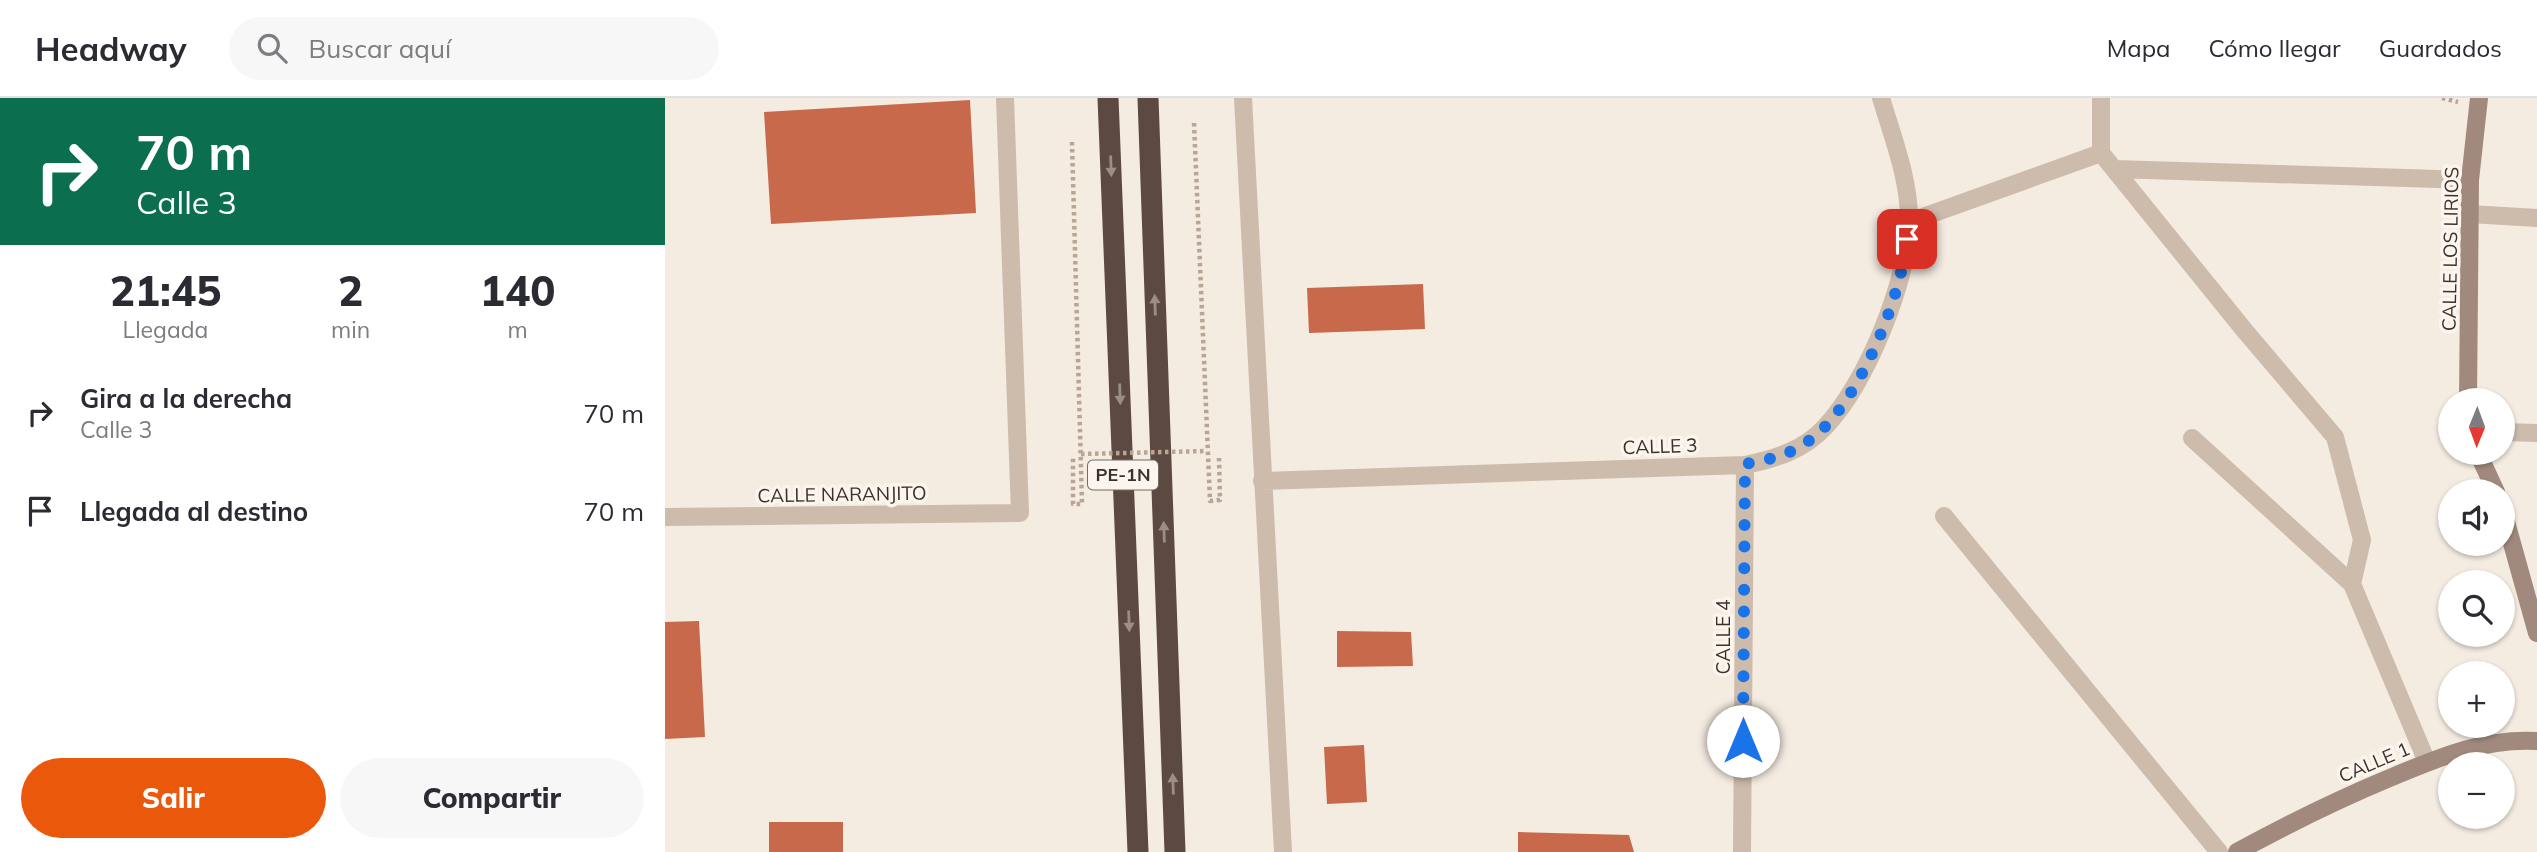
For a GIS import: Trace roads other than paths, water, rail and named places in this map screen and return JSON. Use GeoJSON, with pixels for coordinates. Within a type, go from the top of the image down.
{"type":"FeatureCollection","features":[{"type":"Feature","properties":{"kind":"highway","name":"PE-1N"},"geometry":{"type":"LineString","coordinates":[[1108,98],[1138,852]]}},
{"type":"Feature","properties":{"kind":"highway","name":"PE-1N"},"geometry":{"type":"LineString","coordinates":[[1148,98],[1175,852]]}},
{"type":"Feature","properties":{"kind":"street","name":"CALLE NARANJITO"},"geometry":{"type":"LineString","coordinates":[[665,517],[1020,513],[1005,98]]}},
{"type":"Feature","properties":{"kind":"street"},"geometry":{"type":"LineString","coordinates":[[1243,98],[1283,852]]}},
{"type":"Feature","properties":{"kind":"street","name":"CALLE 3"},"geometry":{"type":"LineString","coordinates":[[1262,481],[1745,464],[1790,453],[1825,428],[1844,404],[1866,365],[1896,292],[1905,256],[1909,222],[1906,192],[1881,98]]}},
{"type":"Feature","properties":{"kind":"street"},"geometry":{"type":"LineString","coordinates":[[2101,98],[2101,153],[2335,437],[2362,540],[2352,584]]}},
{"type":"Feature","properties":{"kind":"street","name":"CALLE LOS LIRIOS"},"geometry":{"type":"LineString","coordinates":[[2468,388],[2470,180],[2479,98]]}},
{"type":"Feature","properties":{"kind":"street"},"geometry":{"type":"LineString","coordinates":[[1909,222],[2101,153]]}},
{"type":"Feature","properties":{"kind":"street"},"geometry":{"type":"LineString","coordinates":[[2114,169],[2470,180]]}},
{"type":"Feature","properties":{"kind":"street"},"geometry":{"type":"LineString","coordinates":[[2470,214],[2537,218]]}},
{"type":"Feature","properties":{"kind":"street"},"geometry":{"type":"LineString","coordinates":[[2515,432],[2537,433]]}},
{"type":"Feature","properties":{"kind":"street"},"geometry":{"type":"LineString","coordinates":[[2192,438],[2352,584],[2427,762]]}},
{"type":"Feature","properties":{"kind":"street","name":"CALLE 4"},"geometry":{"type":"LineString","coordinates":[[1742,852],[1745,464]]}},
{"type":"Feature","properties":{"kind":"street"},"geometry":{"type":"LineString","coordinates":[[1944,516],[2219,852]]}},
{"type":"Feature","properties":{"kind":"street"},"geometry":{"type":"LineString","coordinates":[[2515,554],[2537,633]]}},
{"type":"Feature","properties":{"kind":"street","name":"CALLE 1"},"geometry":{"type":"LineString","coordinates":[[2237,852],[2342,798],[2427,762],[2472,747],[2511,739],[2537,741]]}}]}
